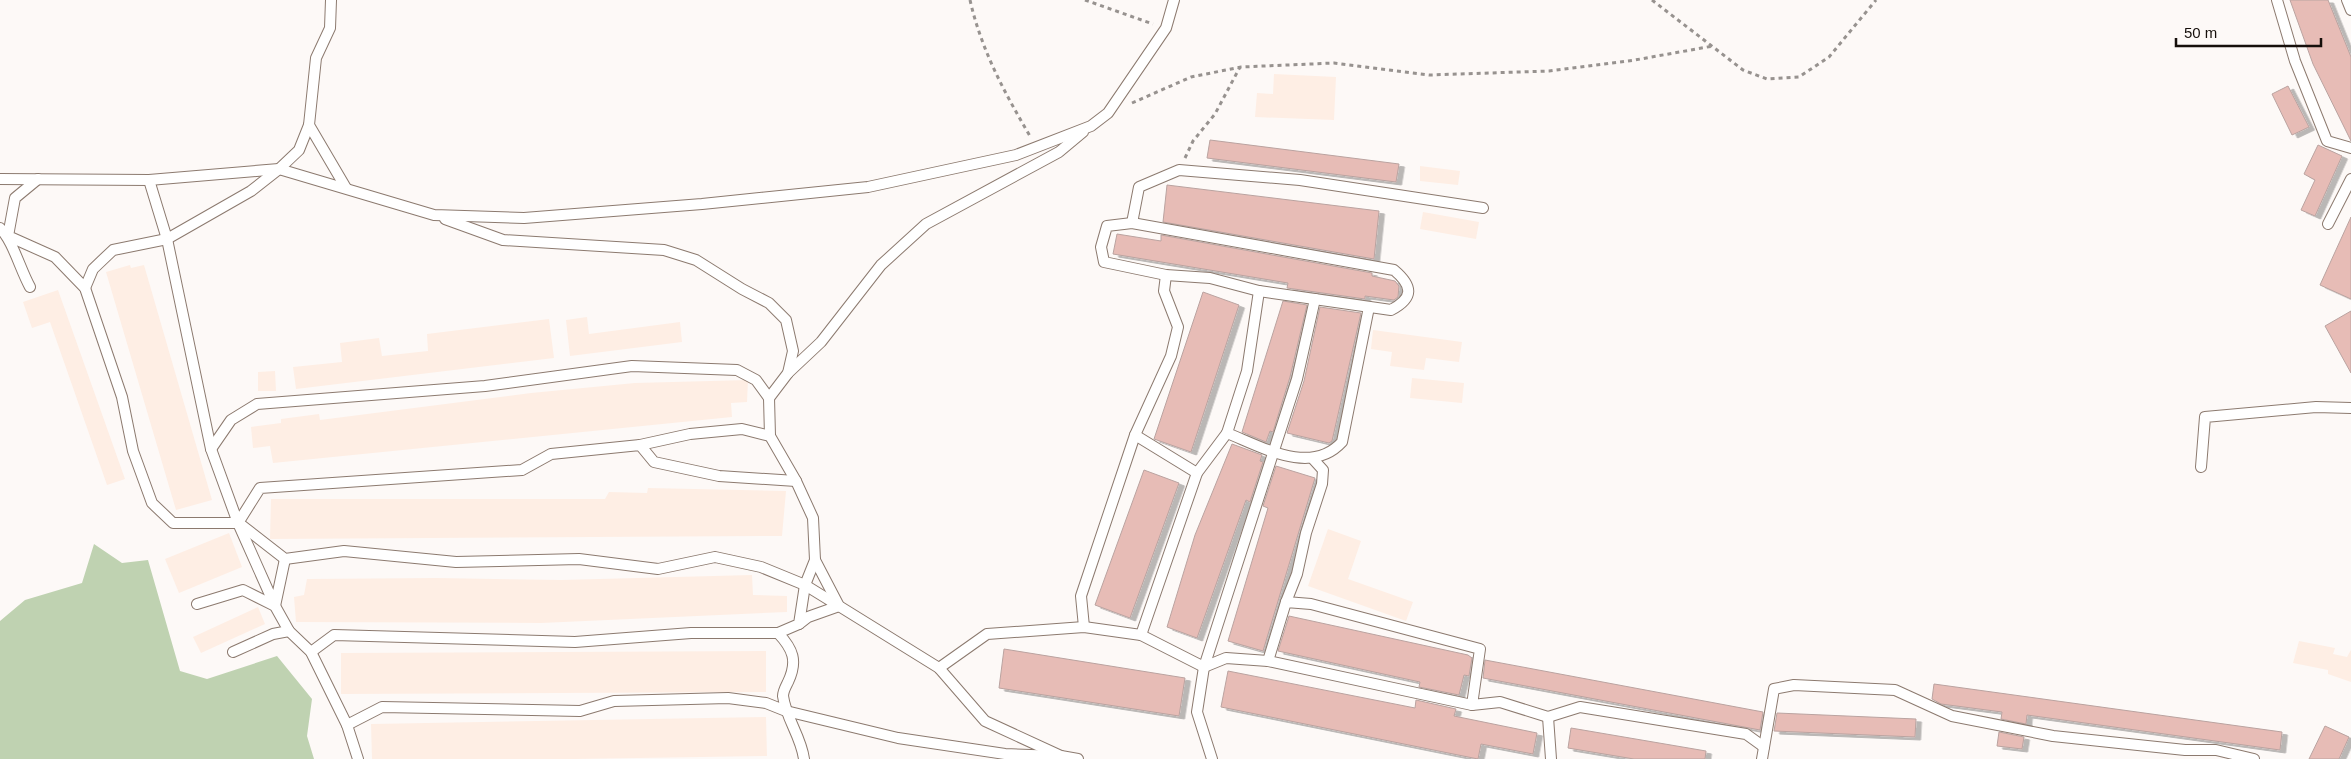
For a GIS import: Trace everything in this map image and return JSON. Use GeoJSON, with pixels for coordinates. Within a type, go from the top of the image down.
{"type":"FeatureCollection","features":[{"type":"Feature","properties":{"kind":"lane"},"geometry":{"type":"LineString","coordinates":[[85,288],[93,269],[113,250],[167,239],[251,191],[299,150],[309,125],[316,58],[330,28],[331,0]]}},
{"type":"Feature","properties":{"kind":"lane"},"geometry":{"type":"LineString","coordinates":[[769,398],[788,373],[821,342],[881,265],[926,224],[1059,152],[1108,113],[1166,28],[1174,0]]}},
{"type":"Feature","properties":{"kind":"lane"},"geometry":{"type":"LineString","coordinates":[[2277,0],[2295,61],[2327,141],[2351,148]]}},
{"type":"Feature","properties":{"kind":"lane"},"geometry":{"type":"LineString","coordinates":[[2347,0],[2351,10]]}},
{"type":"Feature","properties":{"kind":"lane"},"geometry":{"type":"LineString","coordinates":[[309,125],[346,188]]}},
{"type":"Feature","properties":{"kind":"lane"},"geometry":{"type":"LineString","coordinates":[[434,215],[524,218],[702,204],[868,187],[1016,156],[1091,126]]}},
{"type":"Feature","properties":{"kind":"lane"},"geometry":{"type":"LineString","coordinates":[[0,178],[149,180],[279,169],[434,215],[504,240],[664,250],[696,260],[742,289],[769,303],[786,320],[792,351],[788,373]]}},
{"type":"Feature","properties":{"kind":"lane"},"geometry":{"type":"LineString","coordinates":[[1132,223],[1139,187],[1179,170],[1300,180],[1483,208]]}},
{"type":"Feature","properties":{"kind":"lane"},"geometry":{"type":"LineString","coordinates":[[30,287],[19,267],[8,236],[15,198],[38,179]]}},
{"type":"Feature","properties":{"kind":"lane"},"geometry":{"type":"LineString","coordinates":[[2328,224],[2351,179]]}},
{"type":"Feature","properties":{"kind":"lane"},"geometry":{"type":"LineString","coordinates":[[149,180],[167,239],[211,449],[238,523],[275,606],[289,631],[311,652],[347,725],[358,759]]}},
{"type":"Feature","properties":{"kind":"lane"},"geometry":{"type":"LineString","coordinates":[[1132,223],[1394,270],[1406,280],[1409,293],[1404,303],[1391,310],[1259,291],[1210,278],[1166,275],[1104,262],[1101,247],[1107,226],[1132,223]]}},
{"type":"Feature","properties":{"kind":"lane"},"geometry":{"type":"LineString","coordinates":[[0,228],[8,236],[55,257],[85,288],[122,397],[132,451],[152,503],[173,523],[238,523],[286,559],[344,551],[456,562],[579,559],[658,569],[715,557],[761,567],[805,585],[939,668],[986,721],[1061,756]]}},
{"type":"Feature","properties":{"kind":"lane"},"geometry":{"type":"LineString","coordinates":[[1084,627],[1081,596],[1135,435],[1171,356],[1178,327],[1164,291],[1166,275]]}},
{"type":"Feature","properties":{"kind":"lane"},"geometry":{"type":"LineString","coordinates":[[1141,635],[1197,473],[1226,433],[1247,371],[1259,291]]}},
{"type":"Feature","properties":{"kind":"lane"},"geometry":{"type":"LineString","coordinates":[[1212,759],[1197,712],[1204,667],[1296,379],[1315,299]]}},
{"type":"Feature","properties":{"kind":"lane"},"geometry":{"type":"LineString","coordinates":[[1226,433],[1285,456],[1313,458],[1333,452],[1342,442],[1369,307]]}},
{"type":"Feature","properties":{"kind":"lane"},"geometry":{"type":"LineString","coordinates":[[211,449],[231,420],[257,404],[485,386],[632,366],[737,370],[756,380],[769,398],[770,436],[796,481],[813,518],[815,560],[805,585],[799,624]]}},
{"type":"Feature","properties":{"kind":"lane"},"geometry":{"type":"LineString","coordinates":[[2201,467],[2205,417],[2316,407],[2351,408]]}},
{"type":"Feature","properties":{"kind":"lane"},"geometry":{"type":"LineString","coordinates":[[238,523],[260,488],[522,470],[552,454],[640,445],[690,434],[742,429],[770,436]]}},
{"type":"Feature","properties":{"kind":"lane"},"geometry":{"type":"LineString","coordinates":[[1135,435],[1197,473]]}},
{"type":"Feature","properties":{"kind":"lane"},"geometry":{"type":"LineString","coordinates":[[640,445],[654,462],[720,476],[796,481]]}},
{"type":"Feature","properties":{"kind":"lane"},"geometry":{"type":"LineString","coordinates":[[1268,661],[1286,602],[1298,574],[1306,533],[1322,484],[1322,470],[1313,458]]}},
{"type":"Feature","properties":{"kind":"lane"},"geometry":{"type":"LineString","coordinates":[[275,606],[286,559]]}},
{"type":"Feature","properties":{"kind":"lane"},"geometry":{"type":"LineString","coordinates":[[815,560],[839,606]]}},
{"type":"Feature","properties":{"kind":"lane"},"geometry":{"type":"LineString","coordinates":[[198,604],[243,590],[275,606]]}},
{"type":"Feature","properties":{"kind":"lane"},"geometry":{"type":"LineString","coordinates":[[1286,602],[1311,604],[1480,649],[1472,705]]}},
{"type":"Feature","properties":{"kind":"lane"},"geometry":{"type":"LineString","coordinates":[[311,652],[334,635],[575,642],[691,633],[778,633],[799,624],[808,617],[839,606]]}},
{"type":"Feature","properties":{"kind":"lane"},"geometry":{"type":"LineString","coordinates":[[939,668],[987,634],[1084,627],[1141,635],[1204,667],[1226,658],[1268,661],[1472,705],[1500,702],[1548,717],[1580,707],[1746,734],[1764,747]]}},
{"type":"Feature","properties":{"kind":"lane"},"geometry":{"type":"LineString","coordinates":[[233,652],[273,634],[289,631]]}},
{"type":"Feature","properties":{"kind":"lane"},"geometry":{"type":"LineString","coordinates":[[778,633],[791,646],[794,669],[783,693],[786,710],[802,744],[804,759]]}},
{"type":"Feature","properties":{"kind":"lane"},"geometry":{"type":"LineString","coordinates":[[1762,759],[1774,689],[1794,685],[1895,690],[1952,716],[2054,736],[2186,755],[2216,750],[2254,759]]}},
{"type":"Feature","properties":{"kind":"lane"},"geometry":{"type":"LineString","coordinates":[[347,725],[382,707],[580,711],[614,701],[728,698],[766,703],[786,710],[898,738],[1004,754],[1061,756],[1078,759]]}},
{"type":"Feature","properties":{"kind":"lane"},"geometry":{"type":"LineString","coordinates":[[1548,717],[1550,759]]}},
{"type":"Feature","properties":{"kind":"path"},"geometry":{"type":"LineString","coordinates":[[970,0],[976,30],[1003,89],[1037,148]]}},
{"type":"Feature","properties":{"kind":"path"},"geometry":{"type":"LineString","coordinates":[[1085,0],[1166,28]]}},
{"type":"Feature","properties":{"kind":"path"},"geometry":{"type":"LineString","coordinates":[[1652,0],[1743,70],[1767,79],[1798,78],[1829,57],[1876,0]]}},
{"type":"Feature","properties":{"kind":"path"},"geometry":{"type":"LineString","coordinates":[[1108,113],[1191,77],[1240,67],[1334,63],[1429,76],[1549,71],[1635,60],[1712,46]]}},
{"type":"Feature","properties":{"kind":"path"},"geometry":{"type":"LineString","coordinates":[[1179,170],[1193,141],[1215,114],[1240,67]]}},
{"type":"Feature","properties":{"kind":"shaded area"},"geometry":{"type":"Polygon","coordinates":[[[1274,74],[1336,77],[1334,120],[1255,117],[1257,93],[1273,94],[1274,74]]]}},
{"type":"Feature","properties":{"kind":"shaded area"},"geometry":{"type":"Polygon","coordinates":[[[1420,166],[1460,171],[1458,185],[1420,181],[1420,166]]]}},
{"type":"Feature","properties":{"kind":"shaded area"},"geometry":{"type":"Polygon","coordinates":[[[1423,212],[1479,222],[1476,239],[1420,229],[1423,212]]]}},
{"type":"Feature","properties":{"kind":"shaded area"},"geometry":{"type":"Polygon","coordinates":[[[130,265],[131,268],[144,265],[212,500],[176,510],[106,272],[130,265]]]}},
{"type":"Feature","properties":{"kind":"shaded area"},"geometry":{"type":"Polygon","coordinates":[[[58,290],[125,479],[107,485],[50,322],[32,328],[23,302],[58,290]]]}},
{"type":"Feature","properties":{"kind":"shaded area"},"geometry":{"type":"Polygon","coordinates":[[[587,317],[589,334],[680,322],[682,342],[570,356],[566,320],[587,317]]]}},
{"type":"Feature","properties":{"kind":"shaded area"},"geometry":{"type":"Polygon","coordinates":[[[549,319],[554,358],[296,389],[293,367],[342,362],[340,343],[379,338],[382,356],[428,351],[427,334],[549,319]]]}},
{"type":"Feature","properties":{"kind":"shaded area"},"geometry":{"type":"Polygon","coordinates":[[[1373,330],[1462,342],[1459,362],[1426,358],[1424,370],[1390,366],[1392,352],[1371,349],[1373,330]]]}},
{"type":"Feature","properties":{"kind":"shaded area"},"geometry":{"type":"Polygon","coordinates":[[[275,371],[276,391],[258,391],[258,372],[275,371]]]}},
{"type":"Feature","properties":{"kind":"shaded area"},"geometry":{"type":"Polygon","coordinates":[[[1412,378],[1464,383],[1462,403],[1410,398],[1412,378]]]}},
{"type":"Feature","properties":{"kind":"shaded area"},"geometry":{"type":"Polygon","coordinates":[[[748,380],[747,402],[731,403],[732,417],[273,463],[270,446],[253,448],[251,427],[281,423],[281,419],[319,414],[320,420],[531,393],[635,383],[748,380]]]}},
{"type":"Feature","properties":{"kind":"shaded area"},"geometry":{"type":"Polygon","coordinates":[[[648,488],[786,491],[782,536],[270,539],[271,499],[605,499],[609,492],[647,493],[648,488]]]}},
{"type":"Feature","properties":{"kind":"shaded area"},"geometry":{"type":"Polygon","coordinates":[[[1328,529],[1361,541],[1348,579],[1413,602],[1406,621],[1308,586],[1328,529]]]}},
{"type":"Feature","properties":{"kind":"shaded area"},"geometry":{"type":"Polygon","coordinates":[[[229,533],[242,567],[179,593],[165,559],[229,533]]]}},
{"type":"Feature","properties":{"kind":"shaded area"},"geometry":{"type":"Polygon","coordinates":[[[752,575],[753,595],[787,596],[787,612],[541,623],[296,622],[294,597],[304,595],[307,579],[436,578],[561,580],[752,575]]]}},
{"type":"Feature","properties":{"kind":"shaded area"},"geometry":{"type":"Polygon","coordinates":[[[258,607],[265,624],[201,653],[193,637],[258,607]]]}},
{"type":"Feature","properties":{"kind":"shaded area"},"geometry":{"type":"Polygon","coordinates":[[[2299,641],[2335,648],[2333,654],[2347,657],[2351,650],[2351,682],[2328,674],[2328,670],[2293,663],[2299,641]]]}},
{"type":"Feature","properties":{"kind":"shaded area"},"geometry":{"type":"Polygon","coordinates":[[[766,651],[766,692],[341,694],[341,653],[766,651]]]}},
{"type":"Feature","properties":{"kind":"shaded area"},"geometry":{"type":"Polygon","coordinates":[[[766,717],[767,756],[575,759],[372,759],[371,724],[766,717]]]}},
{"type":"Feature","properties":{"kind":"green space"},"geometry":{"type":"Polygon","coordinates":[[[94,544],[122,563],[148,560],[180,671],[207,679],[277,656],[312,699],[307,736],[314,759],[0,759],[0,621],[25,600],[82,583],[94,544]]]}},
{"type":"Feature","properties":{"kind":"building"},"geometry":{"type":"Polygon","coordinates":[[[2290,0],[2328,0],[2351,57],[2351,141],[2313,64],[2290,0]]]}},
{"type":"Feature","properties":{"kind":"building"},"geometry":{"type":"Polygon","coordinates":[[[2288,86],[2309,127],[2292,135],[2272,94],[2288,86]]]}},
{"type":"Feature","properties":{"kind":"building"},"geometry":{"type":"Polygon","coordinates":[[[1210,140],[1399,164],[1396,182],[1207,158],[1210,140]]]}},
{"type":"Feature","properties":{"kind":"building"},"geometry":{"type":"Polygon","coordinates":[[[2318,145],[2342,156],[2315,216],[2301,210],[2315,180],[2304,174],[2318,145]]]}},
{"type":"Feature","properties":{"kind":"building"},"geometry":{"type":"Polygon","coordinates":[[[1167,185],[1379,211],[1374,259],[1163,222],[1167,185]]]}},
{"type":"Feature","properties":{"kind":"building"},"geometry":{"type":"Polygon","coordinates":[[[2351,217],[2351,299],[2320,285],[2351,217]]]}},
{"type":"Feature","properties":{"kind":"building"},"geometry":{"type":"Polygon","coordinates":[[[1117,234],[1161,241],[1161,235],[1372,273],[1372,276],[1395,281],[1399,286],[1398,297],[1394,300],[1365,296],[1365,299],[1287,288],[1288,283],[1113,254],[1117,234]]]}},
{"type":"Feature","properties":{"kind":"building"},"geometry":{"type":"Polygon","coordinates":[[[1203,292],[1239,305],[1191,452],[1154,439],[1203,292]]]}},
{"type":"Feature","properties":{"kind":"building"},"geometry":{"type":"Polygon","coordinates":[[[1283,301],[1307,305],[1290,377],[1273,432],[1270,431],[1266,442],[1242,432],[1283,301]]]}},
{"type":"Feature","properties":{"kind":"building"},"geometry":{"type":"Polygon","coordinates":[[[1320,307],[1361,313],[1332,441],[1329,443],[1287,433],[1304,381],[1320,307]]]}},
{"type":"Feature","properties":{"kind":"building"},"geometry":{"type":"Polygon","coordinates":[[[2351,311],[2351,373],[2325,326],[2351,311]]]}},
{"type":"Feature","properties":{"kind":"building"},"geometry":{"type":"Polygon","coordinates":[[[1232,444],[1262,455],[1260,461],[1263,462],[1250,502],[1246,500],[1197,638],[1167,627],[1195,535],[1232,444]]]}},
{"type":"Feature","properties":{"kind":"building"},"geometry":{"type":"Polygon","coordinates":[[[1276,466],[1315,478],[1263,651],[1228,641],[1268,508],[1263,506],[1276,466]]]}},
{"type":"Feature","properties":{"kind":"building"},"geometry":{"type":"Polygon","coordinates":[[[1144,470],[1179,483],[1130,618],[1095,605],[1144,470]]]}},
{"type":"Feature","properties":{"kind":"building"},"geometry":{"type":"Polygon","coordinates":[[[1289,616],[1468,655],[1472,658],[1469,676],[1464,675],[1459,695],[1419,687],[1420,682],[1278,651],[1289,616]]]}},
{"type":"Feature","properties":{"kind":"building"},"geometry":{"type":"Polygon","coordinates":[[[1004,649],[1185,678],[1179,716],[999,688],[1004,649]]]}},
{"type":"Feature","properties":{"kind":"building"},"geometry":{"type":"Polygon","coordinates":[[[1485,660],[1763,712],[1760,730],[1483,678],[1485,660]]]}},
{"type":"Feature","properties":{"kind":"building"},"geometry":{"type":"Polygon","coordinates":[[[1228,671],[1415,708],[1416,700],[1456,709],[1454,716],[1537,733],[1533,754],[1481,744],[1478,759],[1221,707],[1228,671]]]}},
{"type":"Feature","properties":{"kind":"building"},"geometry":{"type":"Polygon","coordinates":[[[1934,684],[2282,732],[2280,750],[2027,715],[2026,724],[2001,719],[2002,712],[1941,704],[1932,699],[1934,684]]]}},
{"type":"Feature","properties":{"kind":"building"},"geometry":{"type":"Polygon","coordinates":[[[1777,713],[1916,719],[1915,737],[1774,731],[1777,713]]]}},
{"type":"Feature","properties":{"kind":"building"},"geometry":{"type":"Polygon","coordinates":[[[2325,726],[2349,737],[2339,759],[2309,759],[2325,726]]]}},
{"type":"Feature","properties":{"kind":"building"},"geometry":{"type":"Polygon","coordinates":[[[1571,728],[1706,751],[1705,759],[1634,759],[1568,748],[1571,728]]]}},
{"type":"Feature","properties":{"kind":"building"},"geometry":{"type":"Polygon","coordinates":[[[1999,732],[2024,737],[2022,749],[1997,746],[1999,732]]]}}]}
